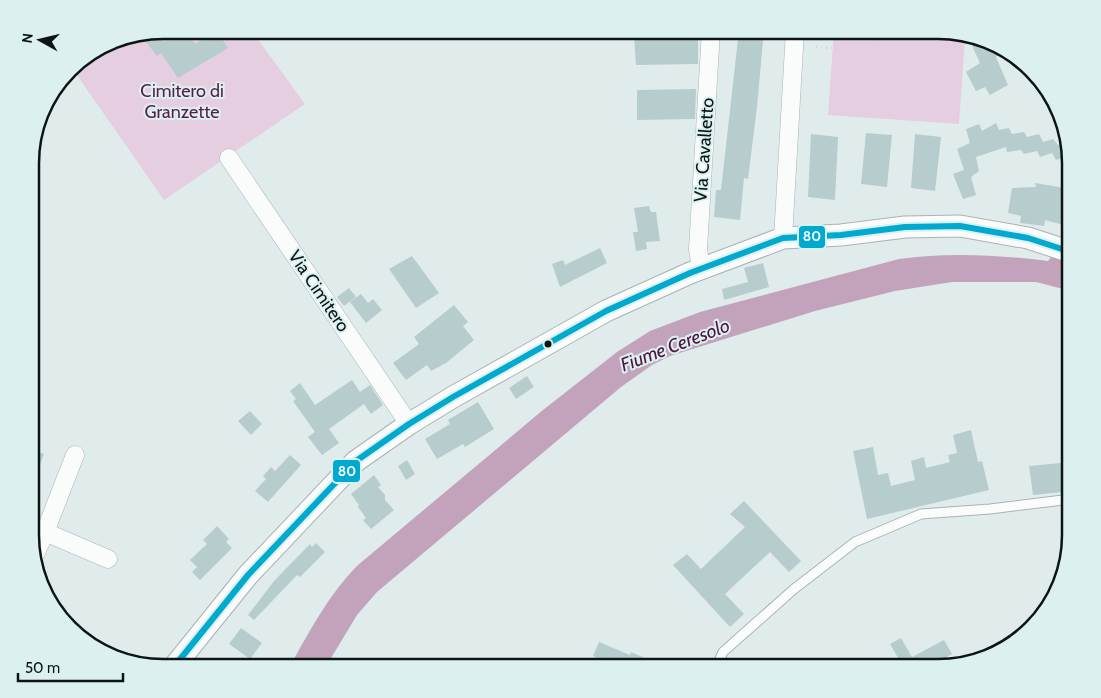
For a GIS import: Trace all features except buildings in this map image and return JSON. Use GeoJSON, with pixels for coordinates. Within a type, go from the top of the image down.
{"type":"FeatureCollection","features":[{"type":"Feature","properties":{"kind":"street","name":"Via Cavalletto"},"geometry":{"type":"LineString","coordinates":[[702,269],[698,248],[711,39]]}},
{"type":"Feature","properties":{"kind":"street"},"geometry":{"type":"LineString","coordinates":[[783,238],[794,39]]}},
{"type":"Feature","properties":{"kind":"street","name":"Via Cimitero"},"geometry":{"type":"LineString","coordinates":[[229,158],[409,424]]}},
{"type":"Feature","properties":{"kind":"street"},"geometry":{"type":"LineString","coordinates":[[180,659],[248,575],[320,497],[356,462],[409,424],[606,311],[702,269],[783,238],[841,235],[905,227],[960,226],[1028,238],[1062,249]]}},
{"type":"Feature","properties":{"kind":"street"},"geometry":{"type":"LineString","coordinates":[[39,527],[75,455]]}},
{"type":"Feature","properties":{"kind":"street"},"geometry":{"type":"LineString","coordinates":[[39,529],[108,559]]}},
{"type":"Feature","properties":{"kind":"street"},"geometry":{"type":"LineString","coordinates":[[172,659],[186,650]]}},
{"type":"Feature","properties":{"kind":"lane"},"geometry":{"type":"LineString","coordinates":[[720,659],[723,652],[794,589],[854,542],[921,514],[990,509],[1062,500]]}},
{"type":"Feature","properties":{"kind":"path"},"geometry":{"type":"LineString","coordinates":[[816,47],[873,48],[877,39]]}},
{"type":"Feature","properties":{"kind":"green space","name":"Cimitero di Granzette"},"geometry":{"type":"Polygon","coordinates":[[[155,39],[258,39],[305,104],[164,200],[77,74],[94,60],[115,48],[139,41],[155,39]]]}},
{"type":"Feature","properties":{"kind":"green space"},"geometry":{"type":"Polygon","coordinates":[[[833,39],[938,39],[965,42],[959,124],[828,115],[833,39]]]}},
{"type":"Feature","properties":{"kind":"water","name":"Fiume Ceresolo"},"geometry":{"type":"Polygon","coordinates":[[[974,255],[1048,261],[1053,255],[1062,258],[1062,289],[1036,282],[952,282],[895,291],[815,311],[670,356],[652,365],[621,387],[377,592],[357,615],[330,659],[294,659],[329,601],[358,565],[543,410],[617,352],[650,331],[700,312],[899,259],[974,255]]]}},
{"type":"Feature","properties":{"kind":"transit line","name":"80"},"geometry":{"type":"LineString","coordinates":[[180,659],[248,575],[356,461],[409,424],[453,397],[606,311],[690,273],[783,238],[841,235],[905,227],[960,226],[1028,238],[1062,249]]}}]}
